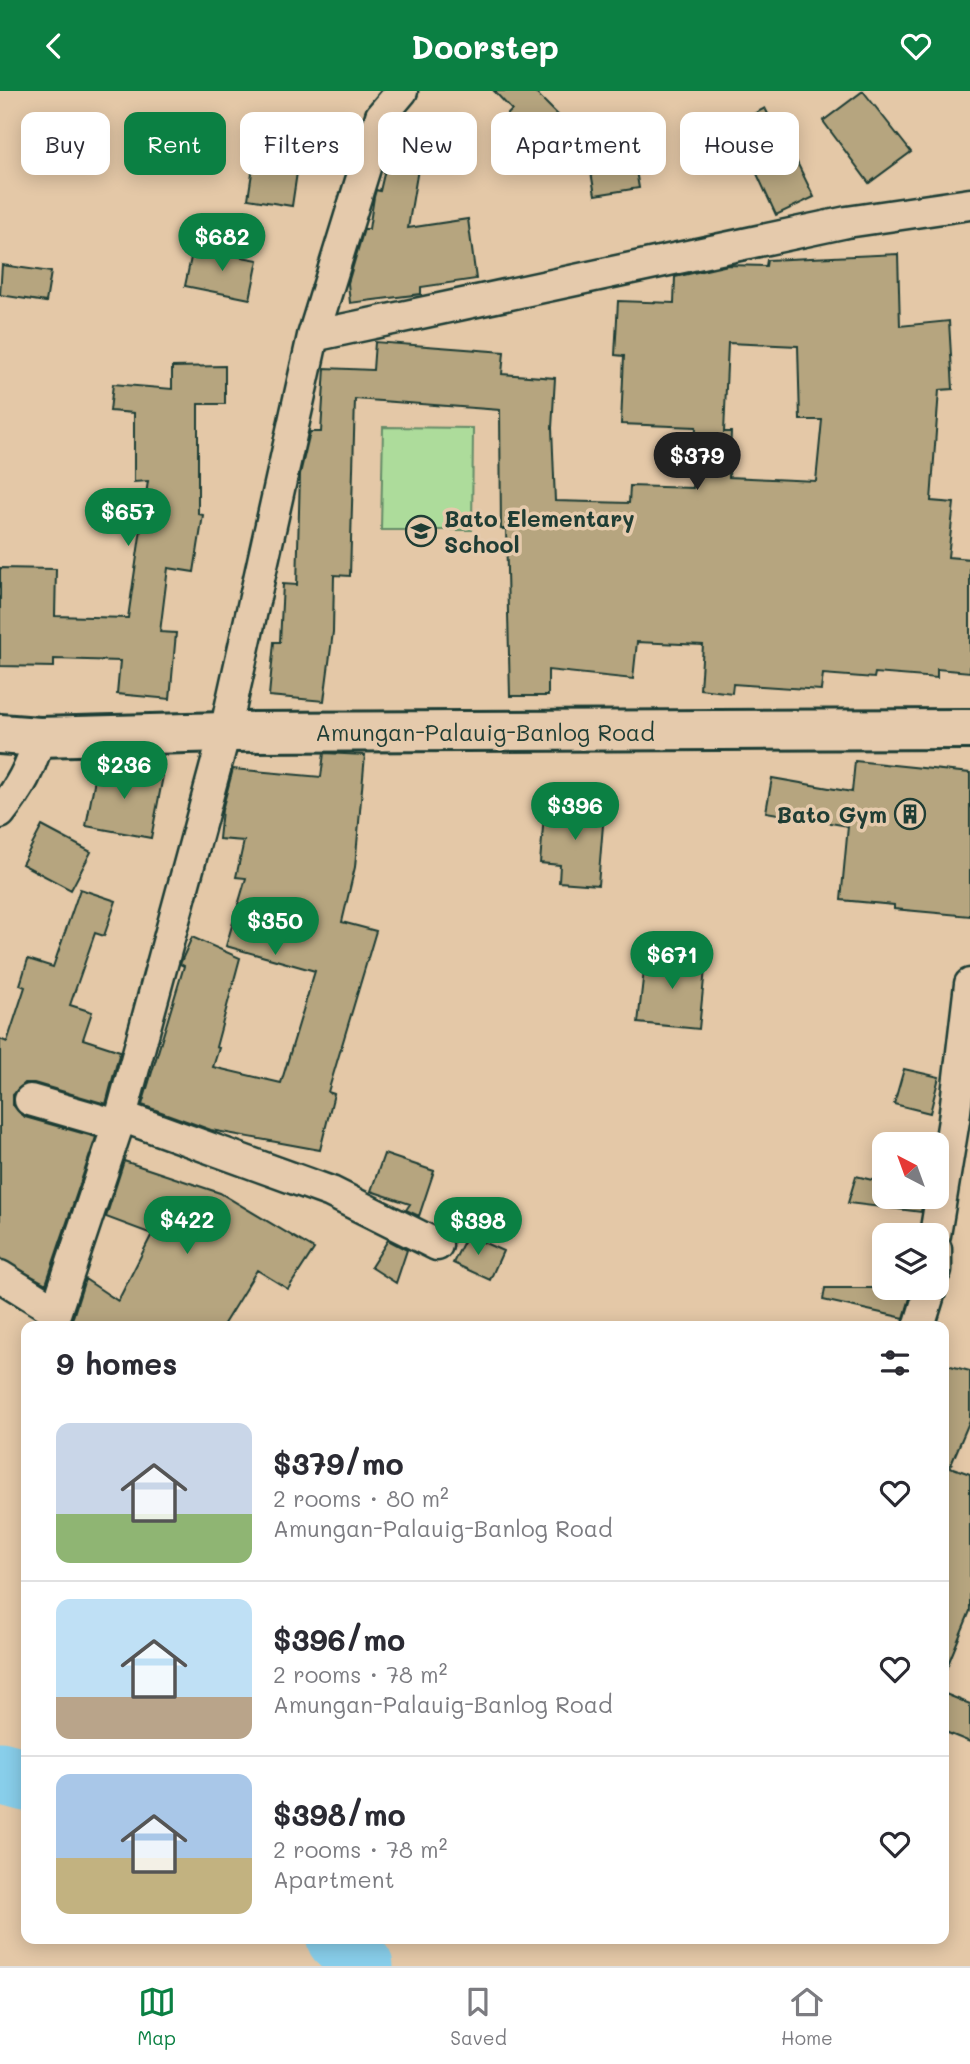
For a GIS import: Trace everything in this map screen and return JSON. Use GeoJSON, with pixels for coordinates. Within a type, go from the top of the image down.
{"type":"FeatureCollection","features":[{"type":"Feature","properties":{"kind":"main road","name":"Amungan-Palauig-Banlog Road"},"geometry":{"type":"LineString","coordinates":[[0,734],[39,737],[225,732],[970,729]]}},
{"type":"Feature","properties":{"kind":"street"},"geometry":{"type":"LineString","coordinates":[[0,1276],[56,1311],[119,1120],[225,732],[313,336],[381,116],[402,91]]}},
{"type":"Feature","properties":{"kind":"street"},"geometry":{"type":"LineString","coordinates":[[313,336],[848,222],[970,204]]}},
{"type":"Feature","properties":{"kind":"street"},"geometry":{"type":"LineString","coordinates":[[0,813],[18,790],[34,761],[39,737]]}},
{"type":"Feature","properties":{"kind":"street"},"geometry":{"type":"LineString","coordinates":[[937,1223],[954,1120],[970,984]]}},
{"type":"Feature","properties":{"kind":"street"},"geometry":{"type":"LineString","coordinates":[[30,1101],[119,1120],[331,1192],[437,1245]]}},
{"type":"Feature","properties":{"kind":"street"},"geometry":{"type":"LineString","coordinates":[[921,1321],[927,1300]]}},
{"type":"Feature","properties":{"kind":"green space"},"geometry":{"type":"Polygon","coordinates":[[[383,427],[473,428],[472,530],[381,530],[383,427]]]}},
{"type":"Feature","properties":{"kind":"building"},"geometry":{"type":"Polygon","coordinates":[[[494,91],[534,91],[555,112],[510,112],[512,110],[494,91]]]}},
{"type":"Feature","properties":{"kind":"building"},"geometry":{"type":"Polygon","coordinates":[[[863,91],[911,152],[869,183],[823,121],[863,91]]]}},
{"type":"Feature","properties":{"kind":"building"},"geometry":{"type":"Polygon","coordinates":[[[799,166],[814,197],[776,215],[758,175],[799,175],[799,166]]]}},
{"type":"Feature","properties":{"kind":"building"},"geometry":{"type":"Polygon","coordinates":[[[252,175],[297,175],[292,206],[248,199],[252,175]]]}},
{"type":"Feature","properties":{"kind":"building"},"geometry":{"type":"Polygon","coordinates":[[[384,175],[417,175],[408,228],[468,219],[476,279],[421,287],[421,294],[350,303],[348,283],[364,229],[369,229],[376,190],[380,191],[384,175]]]}},
{"type":"Feature","properties":{"kind":"building"},"geometry":{"type":"Polygon","coordinates":[[[592,175],[637,175],[639,188],[595,195],[592,175]]]}},
{"type":"Feature","properties":{"kind":"building"},"geometry":{"type":"Polygon","coordinates":[[[193,248],[258,260],[250,299],[185,286],[193,248]]]}},
{"type":"Feature","properties":{"kind":"building"},"geometry":{"type":"Polygon","coordinates":[[[898,254],[900,326],[949,321],[953,389],[939,390],[931,501],[954,503],[948,557],[970,559],[970,672],[937,669],[937,678],[875,673],[874,678],[823,674],[821,690],[733,684],[732,693],[700,689],[703,645],[637,642],[633,679],[548,670],[548,696],[510,696],[506,529],[501,529],[500,410],[355,399],[350,576],[334,575],[333,632],[324,701],[269,696],[274,642],[280,642],[283,584],[297,585],[300,474],[310,432],[321,432],[325,368],[373,370],[375,342],[504,352],[502,374],[555,378],[552,428],[555,501],[629,503],[630,486],[693,488],[696,427],[621,424],[624,356],[615,355],[618,301],[674,303],[675,277],[728,265],[766,266],[767,260],[898,254]],[[728,343],[724,432],[731,432],[729,477],[816,481],[822,420],[800,420],[798,346],[728,343]]]}},
{"type":"Feature","properties":{"kind":"building"},"geometry":{"type":"Polygon","coordinates":[[[2,265],[51,272],[46,302],[0,295],[2,265]]]}},
{"type":"Feature","properties":{"kind":"building"},"geometry":{"type":"Polygon","coordinates":[[[225,366],[225,404],[198,404],[198,514],[203,515],[194,572],[168,568],[160,632],[176,633],[170,699],[117,694],[120,661],[54,659],[54,667],[0,666],[0,568],[56,569],[55,616],[128,618],[148,481],[134,482],[134,413],[110,411],[113,384],[172,389],[172,367],[225,366]]]}},
{"type":"Feature","properties":{"kind":"building"},"geometry":{"type":"Polygon","coordinates":[[[324,753],[365,755],[355,867],[342,922],[376,931],[328,1092],[334,1094],[320,1150],[211,1130],[142,1105],[184,966],[180,964],[192,937],[240,958],[213,1067],[281,1083],[315,971],[226,946],[246,878],[236,877],[244,841],[219,839],[222,810],[233,769],[321,777],[324,753]]]}},
{"type":"Feature","properties":{"kind":"building"},"geometry":{"type":"Polygon","coordinates":[[[855,761],[970,773],[970,916],[894,909],[894,905],[841,900],[848,826],[766,812],[772,778],[852,792],[855,761]]]}},
{"type":"Feature","properties":{"kind":"building"},"geometry":{"type":"Polygon","coordinates":[[[98,763],[163,776],[151,838],[86,826],[98,763]]]}},
{"type":"Feature","properties":{"kind":"building"},"geometry":{"type":"Polygon","coordinates":[[[572,799],[605,801],[598,885],[559,882],[560,865],[540,863],[544,815],[570,817],[572,799]]]}},
{"type":"Feature","properties":{"kind":"building"},"geometry":{"type":"Polygon","coordinates":[[[42,826],[91,852],[71,890],[22,864],[42,826]]]}},
{"type":"Feature","properties":{"kind":"building"},"geometry":{"type":"Polygon","coordinates":[[[80,889],[116,901],[104,936],[95,933],[70,1005],[92,1012],[83,1039],[120,1051],[106,1104],[34,1083],[25,1083],[13,1095],[13,1105],[25,1117],[96,1137],[46,1284],[0,1259],[0,1039],[7,1042],[25,987],[20,985],[28,959],[53,967],[80,889]]]}},
{"type":"Feature","properties":{"kind":"building"},"geometry":{"type":"Polygon","coordinates":[[[646,953],[706,959],[699,1029],[638,1023],[646,953]]]}},
{"type":"Feature","properties":{"kind":"building"},"geometry":{"type":"Polygon","coordinates":[[[904,1069],[939,1077],[930,1113],[894,1104],[904,1069]]]}},
{"type":"Feature","properties":{"kind":"building"},"geometry":{"type":"Polygon","coordinates":[[[384,1154],[434,1171],[419,1216],[406,1210],[410,1204],[371,1191],[384,1154]]]}},
{"type":"Feature","properties":{"kind":"building"},"geometry":{"type":"Polygon","coordinates":[[[124,1161],[220,1193],[314,1249],[288,1289],[257,1270],[226,1321],[69,1321],[73,1317],[85,1279],[118,1301],[152,1234],[106,1217],[124,1161]]]}},
{"type":"Feature","properties":{"kind":"building"},"geometry":{"type":"Polygon","coordinates":[[[856,1176],[872,1180],[872,1206],[848,1203],[856,1176]]]}},
{"type":"Feature","properties":{"kind":"building"},"geometry":{"type":"Polygon","coordinates":[[[897,1209],[922,1209],[921,1212],[897,1209]]]}},
{"type":"Feature","properties":{"kind":"building"},"geometry":{"type":"Polygon","coordinates":[[[467,1235],[503,1251],[490,1280],[453,1263],[467,1235]]]}},
{"type":"Feature","properties":{"kind":"building"},"geometry":{"type":"Polygon","coordinates":[[[388,1240],[407,1250],[396,1283],[371,1267],[388,1240]]]}},
{"type":"Feature","properties":{"kind":"building"},"geometry":{"type":"Polygon","coordinates":[[[825,1288],[872,1288],[872,1300],[909,1300],[904,1318],[823,1300],[825,1288]]]}},
{"type":"Feature","properties":{"kind":"building"},"geometry":{"type":"Polygon","coordinates":[[[949,1366],[970,1371],[970,1420],[950,1467],[970,1474],[970,1611],[949,1662],[949,1366]]]}},
{"type":"Feature","properties":{"kind":"building"},"geometry":{"type":"Polygon","coordinates":[[[949,1695],[970,1704],[970,1742],[949,1733],[949,1695]]]}},
{"type":"Feature","properties":{"kind":"waterway"},"geometry":{"type":"LineString","coordinates":[[0,1773],[21,1779]]}},
{"type":"Feature","properties":{"kind":"waterway"},"geometry":{"type":"LineString","coordinates":[[342,1944],[362,1966]]}},
{"type":"Feature","properties":{"kind":"place","name":"Bato Elementary School"},"geometry":{"type":"Point","coordinates":[421,531]}},
{"type":"Feature","properties":{"kind":"place","name":"Bato Gym"},"geometry":{"type":"Point","coordinates":[910,814]}}]}
